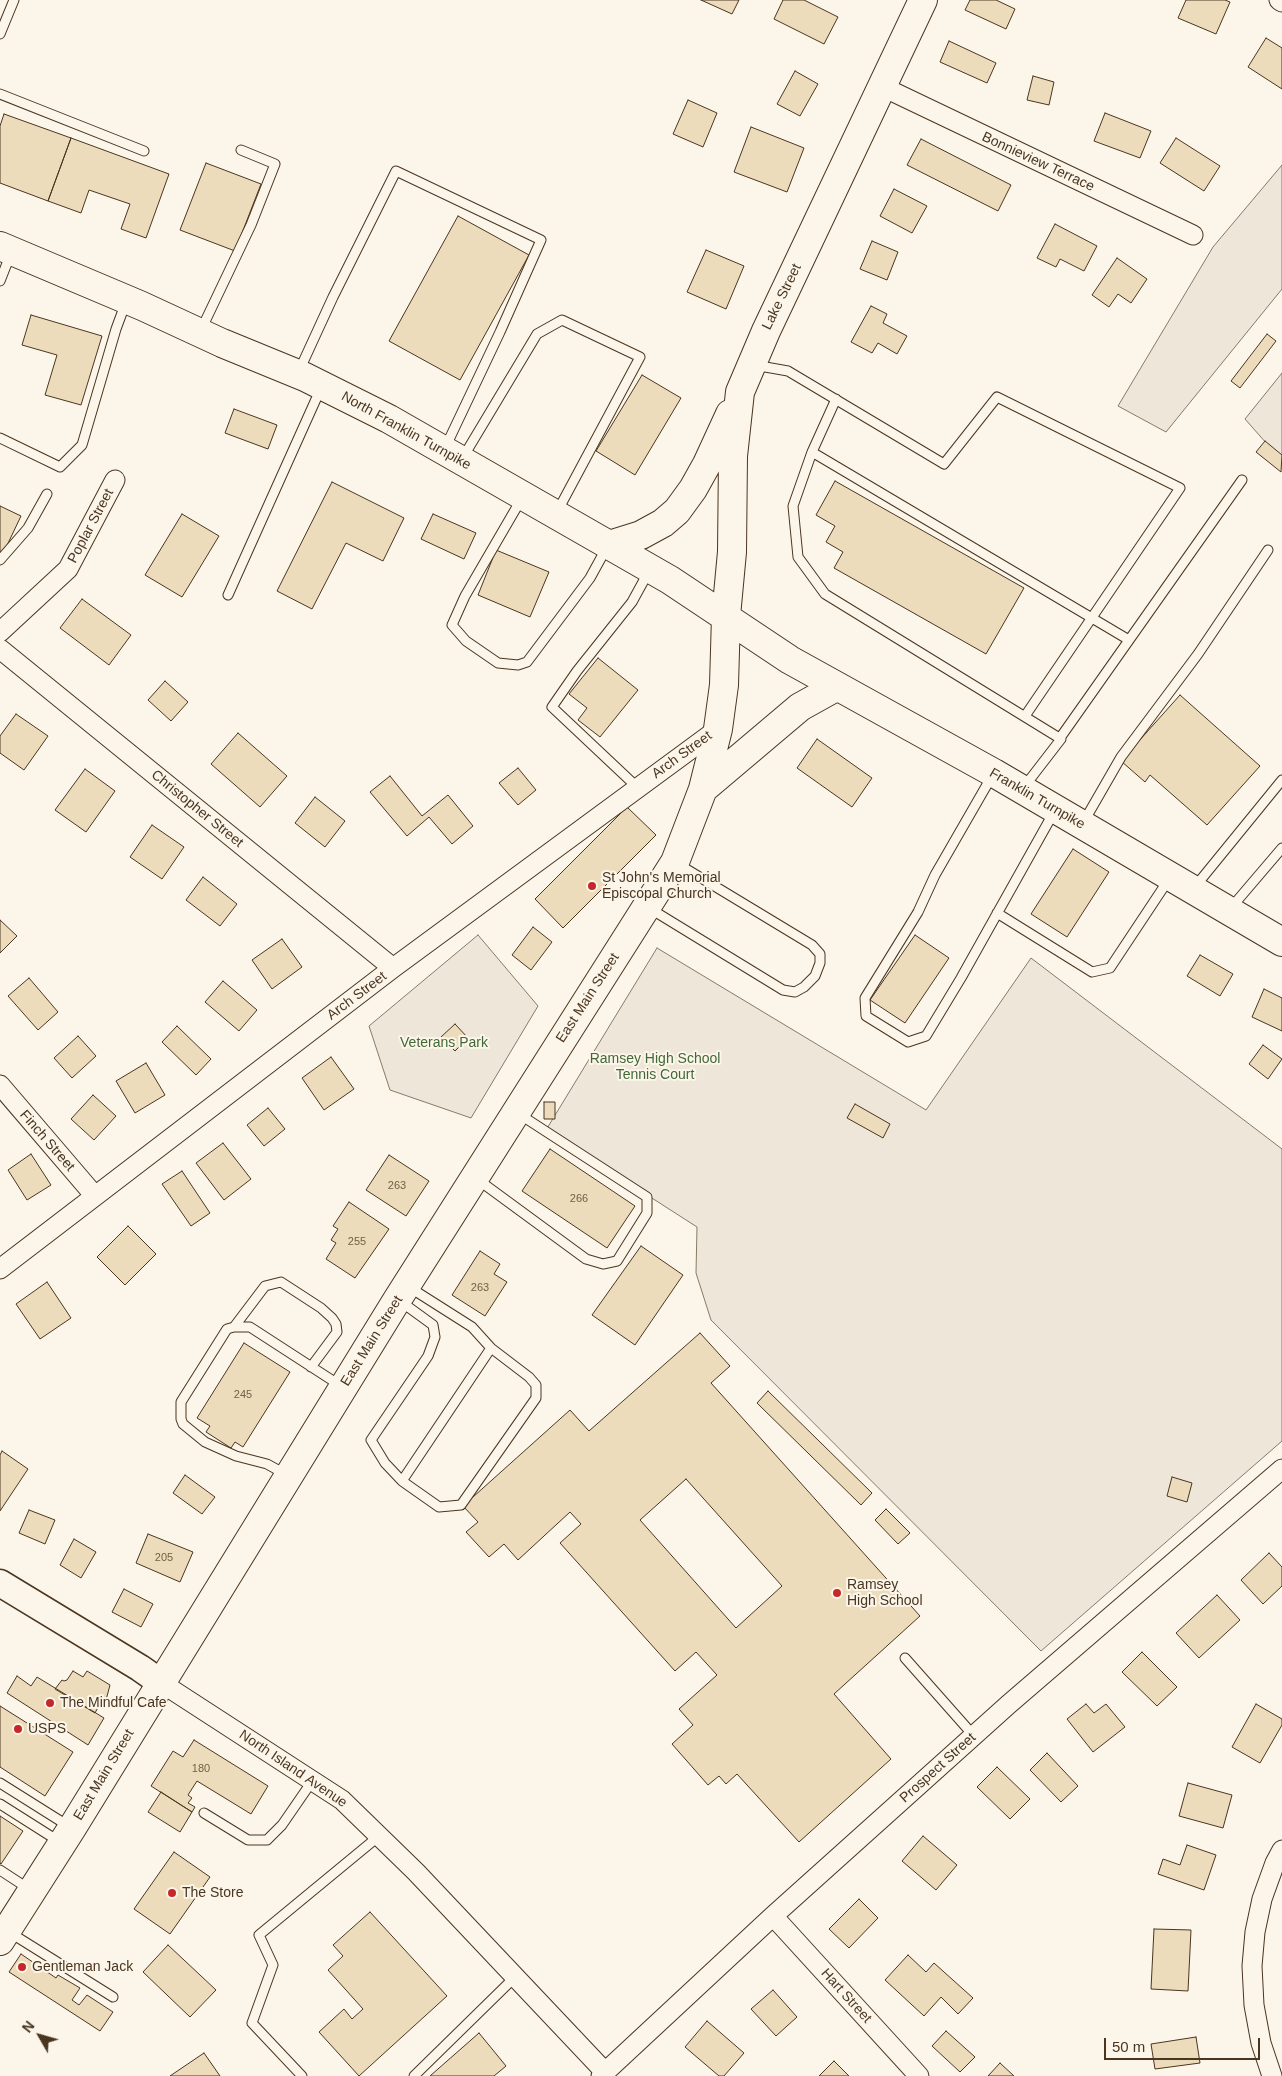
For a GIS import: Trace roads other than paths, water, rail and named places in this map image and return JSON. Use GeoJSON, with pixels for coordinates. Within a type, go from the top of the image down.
{"type":"FeatureCollection","features":[{"type":"Feature","properties":{"kind":"main road","name":"Lake Street"},"geometry":{"type":"LineString","coordinates":[[718,729],[724,685],[726,616],[732,552],[733,456],[740,392],[751,364],[923,0]]}},
{"type":"Feature","properties":{"kind":"main road","name":"North Franklin Turnpike"},"geometry":{"type":"LineString","coordinates":[[6,248],[298,374],[389,420],[650,568],[726,616],[790,660]]}},
{"type":"Feature","properties":{"kind":"main road"},"geometry":{"type":"LineString","coordinates":[[609,545],[641,535],[663,523],[677,511],[693,489],[707,464],[740,392]]}},
{"type":"Feature","properties":{"kind":"main road","name":"Franklin Turnpike"},"geometry":{"type":"LineString","coordinates":[[790,660],[1022,790],[1282,942]]}},
{"type":"Feature","properties":{"kind":"main road"},"geometry":{"type":"LineString","coordinates":[[703,789],[800,707],[836,687]]}},
{"type":"Feature","properties":{"kind":"main road","name":"East Main Street"},"geometry":{"type":"LineString","coordinates":[[5,1929],[67,1836],[160,1682],[402,1292],[675,862],[703,789],[718,729]]}},
{"type":"Feature","properties":{"kind":"street","name":"Bonnieview Terrace"},"geometry":{"type":"LineString","coordinates":[[883,87],[1193,235]]}},
{"type":"Feature","properties":{"kind":"street","name":"Poplar Street"},"geometry":{"type":"LineString","coordinates":[[0,632],[68,569],[116,480]]}},
{"type":"Feature","properties":{"kind":"street","name":"Christopher Street"},"geometry":{"type":"LineString","coordinates":[[0,649],[393,968]]}},
{"type":"Feature","properties":{"kind":"street","name":"Arch Street"},"geometry":{"type":"LineString","coordinates":[[0,1269],[393,968],[718,729]]}},
{"type":"Feature","properties":{"kind":"street","name":"Finch Street"},"geometry":{"type":"LineString","coordinates":[[0,1085],[95,1196]]}},
{"type":"Feature","properties":{"kind":"street","name":"Prospect Street"},"geometry":{"type":"LineString","coordinates":[[603,2074],[774,1916],[974,1736],[1282,1469]]}},
{"type":"Feature","properties":{"kind":"street","name":"North Island Avenue"},"geometry":{"type":"LineString","coordinates":[[0,1583],[140,1668],[342,1800],[416,1872],[603,2074]]}},
{"type":"Feature","properties":{"kind":"street"},"geometry":{"type":"LineString","coordinates":[[1272,2076],[1261,2043],[1254,2005],[1252,1966],[1262,1899],[1275,1862],[1282,1850]]}},
{"type":"Feature","properties":{"kind":"street","name":"Hart Street"},"geometry":{"type":"LineString","coordinates":[[774,1916],[919,2076]]}},
{"type":"Feature","properties":{"kind":"lane"},"geometry":{"type":"LineString","coordinates":[[0,34],[14,0]]}},
{"type":"Feature","properties":{"kind":"lane"},"geometry":{"type":"LineString","coordinates":[[0,94],[144,151]]}},
{"type":"Feature","properties":{"kind":"lane"},"geometry":{"type":"LineString","coordinates":[[200,333],[251,226],[274,164],[240,150]]}},
{"type":"Feature","properties":{"kind":"lane"},"geometry":{"type":"LineString","coordinates":[[298,374],[333,297],[396,171],[541,240],[500,332],[452,455]]}},
{"type":"Feature","properties":{"kind":"lane"},"geometry":{"type":"LineString","coordinates":[[0,281],[6,248]]}},
{"type":"Feature","properties":{"kind":"lane"},"geometry":{"type":"LineString","coordinates":[[0,438],[60,468],[82,445],[116,329],[127,300]]}},
{"type":"Feature","properties":{"kind":"lane"},"geometry":{"type":"LineString","coordinates":[[452,455],[537,334],[562,320],[640,357],[556,514]]}},
{"type":"Feature","properties":{"kind":"lane"},"geometry":{"type":"LineString","coordinates":[[751,364],[788,371],[944,464],[996,397],[1180,488],[1025,716]]}},
{"type":"Feature","properties":{"kind":"lane"},"geometry":{"type":"LineString","coordinates":[[228,595],[322,386]]}},
{"type":"Feature","properties":{"kind":"lane"},"geometry":{"type":"LineString","coordinates":[[836,399],[812,452],[792,506],[798,557],[825,594],[1060,738]]}},
{"type":"Feature","properties":{"kind":"lane"},"geometry":{"type":"LineString","coordinates":[[812,452],[1129,640]]}},
{"type":"Feature","properties":{"kind":"lane"},"geometry":{"type":"LineString","coordinates":[[1022,790],[1242,480]]}},
{"type":"Feature","properties":{"kind":"lane"},"geometry":{"type":"LineString","coordinates":[[0,560],[28,528],[47,494]]}},
{"type":"Feature","properties":{"kind":"lane"},"geometry":{"type":"LineString","coordinates":[[523,496],[465,596],[452,625],[466,641],[498,663],[518,665],[527,662],[590,578],[609,545]]}},
{"type":"Feature","properties":{"kind":"lane"},"geometry":{"type":"LineString","coordinates":[[1082,825],[1121,757],[1198,654],[1268,550]]}},
{"type":"Feature","properties":{"kind":"lane"},"geometry":{"type":"LineString","coordinates":[[638,788],[552,707],[577,671],[632,602],[650,568]]}},
{"type":"Feature","properties":{"kind":"lane"},"geometry":{"type":"LineString","coordinates":[[994,774],[935,875],[918,912],[865,998],[866,1016],[908,1042],[926,1036],[1055,810]]}},
{"type":"Feature","properties":{"kind":"lane"},"geometry":{"type":"LineString","coordinates":[[997,913],[1092,972],[1110,968],[1182,884],[1282,780]]}},
{"type":"Feature","properties":{"kind":"lane"},"geometry":{"type":"LineString","coordinates":[[1228,911],[1282,848]]}},
{"type":"Feature","properties":{"kind":"lane"},"geometry":{"type":"LineString","coordinates":[[646,907],[783,990],[795,992],[804,987],[815,976],[820,963],[820,954],[812,945],[675,862]]}},
{"type":"Feature","properties":{"kind":"lane"},"geometry":{"type":"LineString","coordinates":[[474,1177],[586,1259],[603,1264],[617,1261],[647,1213],[647,1197],[516,1112]]}},
{"type":"Feature","properties":{"kind":"lane"},"geometry":{"type":"LineString","coordinates":[[234,1327],[265,1286],[281,1282],[321,1308],[336,1324],[337,1332],[312,1367]]}},
{"type":"Feature","properties":{"kind":"lane"},"geometry":{"type":"LineString","coordinates":[[402,1292],[472,1327],[491,1348],[529,1377],[536,1385],[536,1398],[461,1505],[439,1507],[402,1481],[385,1464],[371,1440],[428,1356],[435,1337],[433,1325],[402,1292]]}},
{"type":"Feature","properties":{"kind":"lane"},"geometry":{"type":"LineString","coordinates":[[288,1476],[267,1464],[236,1456],[205,1442],[189,1429],[181,1419],[181,1402],[227,1330],[234,1327],[250,1327],[343,1388]]}},
{"type":"Feature","properties":{"kind":"lane"},"geometry":{"type":"LineString","coordinates":[[402,1481],[491,1348]]}},
{"type":"Feature","properties":{"kind":"lane"},"geometry":{"type":"LineString","coordinates":[[905,1658],[974,1736]]}},
{"type":"Feature","properties":{"kind":"lane"},"geometry":{"type":"LineString","coordinates":[[204,1813],[248,1840],[267,1840],[282,1825],[313,1780]]}},
{"type":"Feature","properties":{"kind":"lane"},"geometry":{"type":"LineString","coordinates":[[0,1783],[67,1836]]}},
{"type":"Feature","properties":{"kind":"lane"},"geometry":{"type":"LineString","coordinates":[[0,1804],[67,1836]]}},
{"type":"Feature","properties":{"kind":"lane"},"geometry":{"type":"LineString","coordinates":[[302,2076],[252,2023],[274,1965],[259,1935],[379,1836]]}},
{"type":"Feature","properties":{"kind":"lane"},"geometry":{"type":"LineString","coordinates":[[0,1870],[32,1891]]}},
{"type":"Feature","properties":{"kind":"lane"},"geometry":{"type":"LineString","coordinates":[[5,1929],[113,1996]]}},
{"type":"Feature","properties":{"kind":"lane"},"geometry":{"type":"LineString","coordinates":[[414,2076],[515,1977]]}},
{"type":"Feature","properties":{"kind":"place","name":"St John's Memorial Episcopal Church"},"geometry":{"type":"Point","coordinates":[592,886]}},
{"type":"Feature","properties":{"kind":"place","name":"Ramsey High School"},"geometry":{"type":"Point","coordinates":[837,1593]}},
{"type":"Feature","properties":{"kind":"place","name":"The Mindful Cafe"},"geometry":{"type":"Point","coordinates":[50,1703]}},
{"type":"Feature","properties":{"kind":"place","name":"USPS"},"geometry":{"type":"Point","coordinates":[18,1729]}},
{"type":"Feature","properties":{"kind":"place","name":"The Store"},"geometry":{"type":"Point","coordinates":[172,1893]}},
{"type":"Feature","properties":{"kind":"place","name":"Gentleman Jack"},"geometry":{"type":"Point","coordinates":[22,1967]}},
{"type":"Feature","properties":{"kind":"park label","name":"Veterans Park"},"geometry":{"type":"Point","coordinates":[444,1043]}},
{"type":"Feature","properties":{"kind":"park label","name":"Ramsey High School Tennis Court"},"geometry":{"type":"Point","coordinates":[655,1068]}}]}
